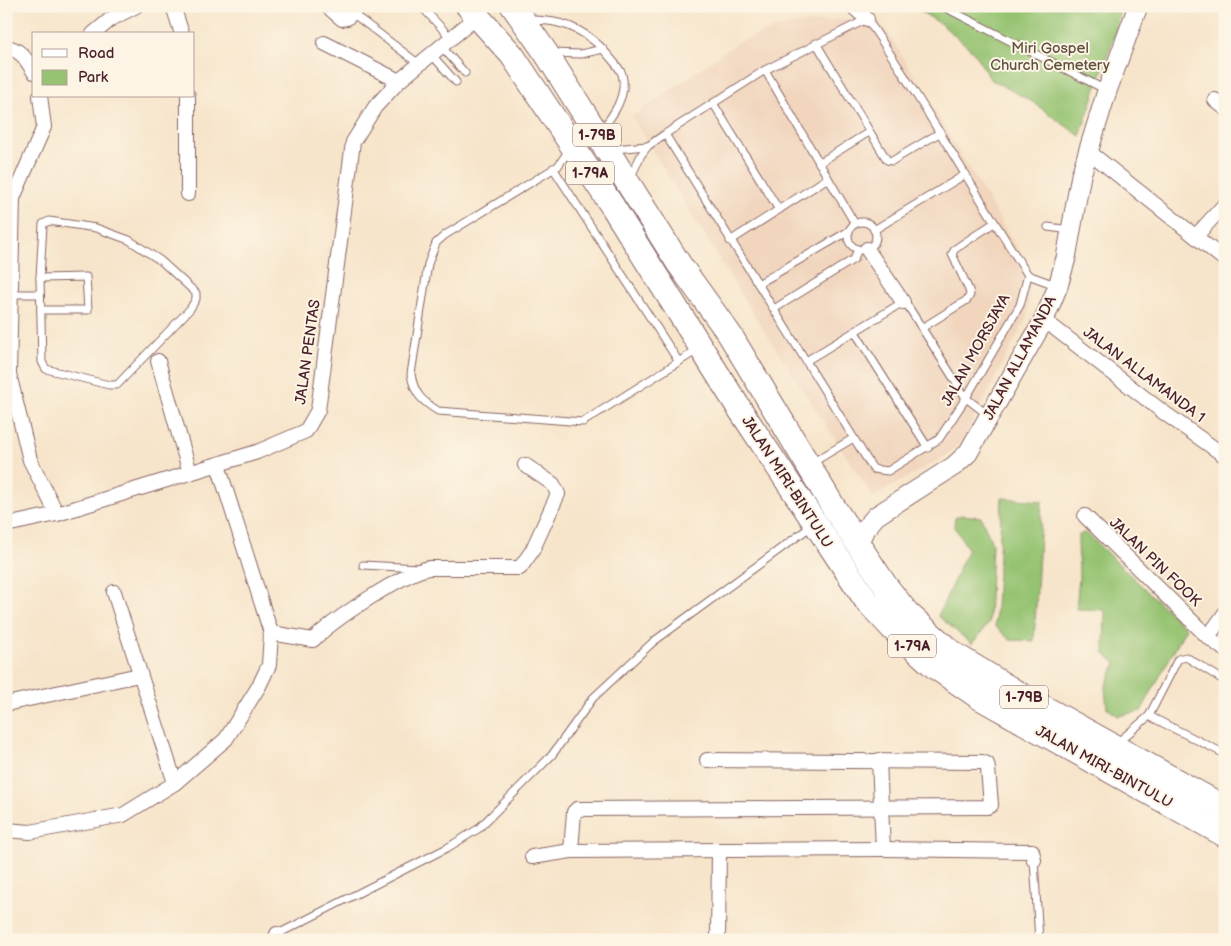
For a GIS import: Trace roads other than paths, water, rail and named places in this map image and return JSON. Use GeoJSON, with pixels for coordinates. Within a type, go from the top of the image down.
{"type":"FeatureCollection","features":[{"type":"Feature","properties":{"kind":"highway","name":"JALAN MIRI-BINTULU"},"geometry":{"type":"LineString","coordinates":[[473,11],[512,55],[572,145],[814,524],[866,600],[892,628],[934,666],[979,697],[1225,835]]}},
{"type":"Feature","properties":{"kind":"highway","name":"JALAN MIRI-BINTULU"},"geometry":{"type":"LineString","coordinates":[[518,14],[546,53],[679,264],[730,335],[808,465],[885,586],[907,613],[952,653],[1014,690],[1225,808]]}},
{"type":"Feature","properties":{"kind":"highway"},"geometry":{"type":"LineString","coordinates":[[679,264],[710,329],[710,340],[701,347]]}},
{"type":"Feature","properties":{"kind":"street"},"geometry":{"type":"LineString","coordinates":[[95,32],[111,19],[136,6]]}},
{"type":"Feature","properties":{"kind":"street"},"geometry":{"type":"LineString","coordinates":[[173,6],[181,32]]}},
{"type":"Feature","properties":{"kind":"street"},"geometry":{"type":"LineString","coordinates":[[327,6],[342,19],[355,10]]}},
{"type":"Feature","properties":{"kind":"street"},"geometry":{"type":"LineString","coordinates":[[852,6],[867,19]]}},
{"type":"Feature","properties":{"kind":"street","name":"JALAN ALLAMANDA"},"geometry":{"type":"LineString","coordinates":[[858,544],[865,529],[876,516],[962,460],[990,417],[1003,389],[1044,320],[1058,286],[1072,230],[1081,175],[1088,151],[1107,91],[1138,6]]}},
{"type":"Feature","properties":{"kind":"street","name":"JALAN PENTAS"},"geometry":{"type":"LineString","coordinates":[[6,525],[57,514],[218,465],[306,431],[318,410],[353,142],[375,107],[399,81],[441,46],[473,11]]}},
{"type":"Feature","properties":{"kind":"street"},"geometry":{"type":"LineString","coordinates":[[324,43],[399,81]]}},
{"type":"Feature","properties":{"kind":"street"},"geometry":{"type":"LineString","coordinates":[[6,47],[14,48],[25,58],[32,69]]}},
{"type":"Feature","properties":{"kind":"street"},"geometry":{"type":"LineString","coordinates":[[40,98],[44,127],[13,198],[9,218],[11,294],[8,374],[30,460],[57,514]]}},
{"type":"Feature","properties":{"kind":"street"},"geometry":{"type":"LineString","coordinates":[[188,98],[188,194]]}},
{"type":"Feature","properties":{"kind":"street"},"geometry":{"type":"LineString","coordinates":[[1088,151],[1225,260]]}},
{"type":"Feature","properties":{"kind":"street"},"geometry":{"type":"LineString","coordinates":[[1196,236],[1225,204]]}},
{"type":"Feature","properties":{"kind":"street"},"geometry":{"type":"LineString","coordinates":[[863,249],[902,302]]}},
{"type":"Feature","properties":{"kind":"street","name":"JALAN ALLAMANDA 1"},"geometry":{"type":"LineString","coordinates":[[1044,320],[1163,412],[1225,456]]}},
{"type":"Feature","properties":{"kind":"street"},"geometry":{"type":"LineString","coordinates":[[158,361],[190,473]]}},
{"type":"Feature","properties":{"kind":"street"},"geometry":{"type":"LineString","coordinates":[[271,634],[313,640],[383,590],[416,571],[429,568],[520,568],[532,551],[558,494],[553,484],[525,464]]}},
{"type":"Feature","properties":{"kind":"street"},"geometry":{"type":"LineString","coordinates":[[6,830],[30,832],[123,815],[175,783],[226,739],[259,686],[269,665],[271,634],[218,465]]}},
{"type":"Feature","properties":{"kind":"street"},"geometry":{"type":"LineString","coordinates":[[840,516],[876,516]]}},
{"type":"Feature","properties":{"kind":"street","name":"JALAN PIN FOOK"},"geometry":{"type":"LineString","coordinates":[[1085,516],[1208,637],[1225,650]]}},
{"type":"Feature","properties":{"kind":"street"},"geometry":{"type":"LineString","coordinates":[[114,592],[139,676],[175,783]]}},
{"type":"Feature","properties":{"kind":"street"},"geometry":{"type":"LineString","coordinates":[[1208,637],[1225,613]]}},
{"type":"Feature","properties":{"kind":"street"},"geometry":{"type":"LineString","coordinates":[[6,704],[139,676]]}},
{"type":"Feature","properties":{"kind":"street"},"geometry":{"type":"LineString","coordinates":[[571,851],[574,812],[577,809],[880,806],[987,807],[991,805],[987,764],[982,762],[707,760]]}},
{"type":"Feature","properties":{"kind":"street"},"geometry":{"type":"LineString","coordinates":[[879,760],[883,849]]}},
{"type":"Feature","properties":{"kind":"street"},"geometry":{"type":"LineString","coordinates":[[532,857],[571,851],[883,849],[1032,851],[1034,860]]}},
{"type":"Feature","properties":{"kind":"street"},"geometry":{"type":"LineString","coordinates":[[718,940],[719,850]]}},
{"type":"Feature","properties":{"kind":"lane"},"geometry":{"type":"LineString","coordinates":[[421,6],[456,82]]}},
{"type":"Feature","properties":{"kind":"lane"},"geometry":{"type":"LineString","coordinates":[[942,6],[1107,91]]}},
{"type":"Feature","properties":{"kind":"lane"},"geometry":{"type":"LineString","coordinates":[[355,10],[419,64]]}},
{"type":"Feature","properties":{"kind":"lane"},"geometry":{"type":"LineString","coordinates":[[518,14],[557,21],[589,36],[603,49],[622,73],[623,90],[602,142],[636,149],[648,146]]}},
{"type":"Feature","properties":{"kind":"lane"},"geometry":{"type":"LineString","coordinates":[[628,185],[641,155],[648,146],[665,134],[765,70],[867,19],[941,132],[994,223],[1028,275],[1058,286]]}},
{"type":"Feature","properties":{"kind":"lane"},"geometry":{"type":"LineString","coordinates":[[816,43],[869,132],[889,161],[941,132]]}},
{"type":"Feature","properties":{"kind":"lane"},"geometry":{"type":"LineString","coordinates":[[441,46],[465,72]]}},
{"type":"Feature","properties":{"kind":"lane"},"geometry":{"type":"LineString","coordinates":[[546,53],[581,54],[603,49]]}},
{"type":"Feature","properties":{"kind":"lane"},"geometry":{"type":"LineString","coordinates":[[765,70],[855,224]]}},
{"type":"Feature","properties":{"kind":"lane"},"geometry":{"type":"LineString","coordinates":[[714,102],[779,210]]}},
{"type":"Feature","properties":{"kind":"lane"},"geometry":{"type":"LineString","coordinates":[[819,163],[869,132]]}},
{"type":"Feature","properties":{"kind":"lane","name":"JALAN MORSJAYA"},"geometry":{"type":"LineString","coordinates":[[665,134],[806,361],[852,439],[873,469],[880,472],[888,471],[928,448],[939,439],[966,398],[1020,304],[1028,275]]}},
{"type":"Feature","properties":{"kind":"lane"},"geometry":{"type":"LineString","coordinates":[[572,145],[558,166],[444,235],[436,243],[428,264],[411,374],[414,390],[422,401],[438,410],[583,422],[701,347]]}},
{"type":"Feature","properties":{"kind":"lane"},"geometry":{"type":"LineString","coordinates":[[554,168],[679,362]]}},
{"type":"Feature","properties":{"kind":"lane"},"geometry":{"type":"LineString","coordinates":[[874,230],[966,174]]}},
{"type":"Feature","properties":{"kind":"lane"},"geometry":{"type":"LineString","coordinates":[[730,240],[828,178]]}},
{"type":"Feature","properties":{"kind":"lane"},"geometry":{"type":"LineString","coordinates":[[48,221],[96,228],[129,240],[145,249],[192,288],[196,299],[190,309],[117,385],[109,385],[46,369],[42,362],[41,352],[40,294],[43,224],[48,221]]}},
{"type":"Feature","properties":{"kind":"lane"},"geometry":{"type":"LineString","coordinates":[[758,284],[849,231],[855,224],[864,222],[874,230]]}},
{"type":"Feature","properties":{"kind":"lane"},"geometry":{"type":"LineString","coordinates":[[922,328],[967,300],[970,295],[969,290],[952,254],[955,249],[994,223]]}},
{"type":"Feature","properties":{"kind":"lane"},"geometry":{"type":"LineString","coordinates":[[1048,227],[1072,230]]}},
{"type":"Feature","properties":{"kind":"lane"},"geometry":{"type":"LineString","coordinates":[[774,309],[854,259],[863,249],[874,243],[874,230]]}},
{"type":"Feature","properties":{"kind":"lane"},"geometry":{"type":"LineString","coordinates":[[849,231],[848,240],[863,249]]}},
{"type":"Feature","properties":{"kind":"lane"},"geometry":{"type":"LineString","coordinates":[[40,278],[86,277],[88,310],[40,310]]}},
{"type":"Feature","properties":{"kind":"lane"},"geometry":{"type":"LineString","coordinates":[[11,294],[40,294]]}},
{"type":"Feature","properties":{"kind":"lane"},"geometry":{"type":"LineString","coordinates":[[806,361],[902,302],[906,303],[966,398],[990,417]]}},
{"type":"Feature","properties":{"kind":"lane"},"geometry":{"type":"LineString","coordinates":[[855,332],[928,448]]}},
{"type":"Feature","properties":{"kind":"lane"},"geometry":{"type":"LineString","coordinates":[[808,465],[852,439]]}},
{"type":"Feature","properties":{"kind":"lane"},"geometry":{"type":"LineString","coordinates":[[274,938],[448,848],[478,830],[552,755],[593,698],[653,642],[814,524]]}},
{"type":"Feature","properties":{"kind":"lane"},"geometry":{"type":"LineString","coordinates":[[364,565],[429,568]]}},
{"type":"Feature","properties":{"kind":"lane"},"geometry":{"type":"LineString","coordinates":[[1114,746],[1149,716],[1178,659],[1186,657],[1225,681]]}},
{"type":"Feature","properties":{"kind":"lane"},"geometry":{"type":"LineString","coordinates":[[1149,716],[1225,754]]}},
{"type":"Feature","properties":{"kind":"lane"},"geometry":{"type":"LineString","coordinates":[[1034,860],[1039,940]]}},
{"type":"Feature","properties":{"kind":"park label","name":"Miri Gospel Church Cemetery"},"geometry":{"type":"Point","coordinates":[1050,56]}}]}
